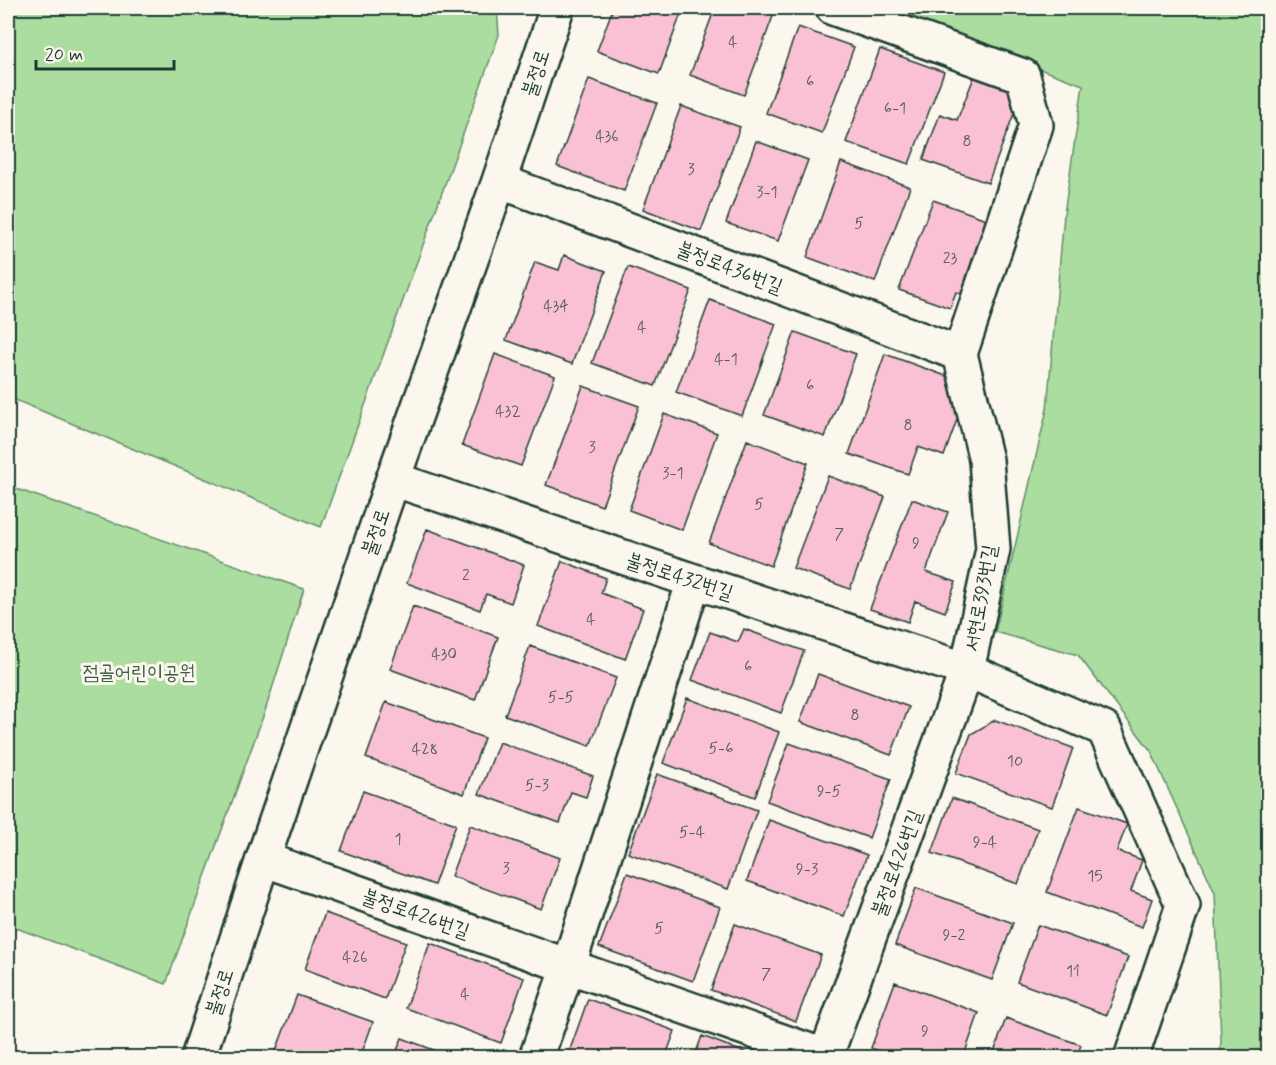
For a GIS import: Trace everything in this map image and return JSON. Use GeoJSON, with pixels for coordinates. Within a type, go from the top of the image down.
{"type":"FeatureCollection","features":[{"type":"Feature","properties":{"kind":"street","name":"불정로"},"geometry":{"type":"LineString","coordinates":[[198,1058],[263,859],[557,8]]}},
{"type":"Feature","properties":{"kind":"street"},"geometry":{"type":"LineString","coordinates":[[832,8],[1023,76],[1036,125],[960,354]]}},
{"type":"Feature","properties":{"kind":"street","name":"불정로436번길"},"geometry":{"type":"LineString","coordinates":[[499,181],[960,354]]}},
{"type":"Feature","properties":{"kind":"street","name":"서현로393번길"},"geometry":{"type":"LineString","coordinates":[[960,354],[986,460],[993,549],[967,670],[1104,729],[1183,905],[1131,1058]]}},
{"type":"Feature","properties":{"kind":"street","name":"불정로432번길"},"geometry":{"type":"LineString","coordinates":[[393,479],[967,670]]}},
{"type":"Feature","properties":{"kind":"street"},"geometry":{"type":"LineString","coordinates":[[536,1058],[694,581]]}},
{"type":"Feature","properties":{"kind":"street","name":"불정로426번길"},"geometry":{"type":"LineString","coordinates":[[263,859],[827,1057],[967,670]]}},
{"type":"Feature","properties":{"kind":"green space"},"geometry":{"type":"Polygon","coordinates":[[[8,8],[497,8],[499,35],[321,527],[8,397],[8,8]]]}},
{"type":"Feature","properties":{"kind":"green space"},"geometry":{"type":"Polygon","coordinates":[[[885,8],[1268,8],[1268,1057],[1220,1057],[1215,893],[1151,751],[1078,655],[995,632],[1047,409],[1064,214],[1083,85],[969,43],[885,8]]]}},
{"type":"Feature","properties":{"kind":"green space","name":"점골어린이공원"},"geometry":{"type":"Polygon","coordinates":[[[8,486],[304,589],[265,711],[166,984],[8,925],[8,486]]]}},
{"type":"Feature","properties":{"kind":"building"},"geometry":{"type":"Polygon","coordinates":[[[613,8],[683,8],[659,74],[597,51],[613,8]]]}},
{"type":"Feature","properties":{"kind":"building"},"geometry":{"type":"Polygon","coordinates":[[[715,8],[776,8],[744,95],[690,75],[715,8]]]}},
{"type":"Feature","properties":{"kind":"building"},"geometry":{"type":"Polygon","coordinates":[[[798,27],[854,47],[822,133],[766,113],[798,27]]]}},
{"type":"Feature","properties":{"kind":"building"},"geometry":{"type":"Polygon","coordinates":[[[880,49],[944,72],[909,164],[846,142],[880,49]]]}},
{"type":"Feature","properties":{"kind":"building"},"geometry":{"type":"Polygon","coordinates":[[[975,75],[1022,92],[988,183],[923,160],[940,114],[957,120],[975,75]]]}},
{"type":"Feature","properties":{"kind":"building"},"geometry":{"type":"Polygon","coordinates":[[[589,79],[657,103],[624,191],[557,166],[589,79]]]}},
{"type":"Feature","properties":{"kind":"building"},"geometry":{"type":"Polygon","coordinates":[[[681,106],[740,127],[701,231],[643,209],[681,106]]]}},
{"type":"Feature","properties":{"kind":"building"},"geometry":{"type":"Polygon","coordinates":[[[756,141],[808,160],[778,241],[726,223],[756,141]]]}},
{"type":"Feature","properties":{"kind":"building"},"geometry":{"type":"Polygon","coordinates":[[[841,162],[910,187],[875,282],[807,257],[841,162]]]}},
{"type":"Feature","properties":{"kind":"building"},"geometry":{"type":"Polygon","coordinates":[[[933,200],[1000,224],[973,298],[956,292],[950,308],[899,290],[933,200]]]}},
{"type":"Feature","properties":{"kind":"building"},"geometry":{"type":"Polygon","coordinates":[[[564,255],[606,271],[572,364],[506,340],[535,262],[559,270],[564,255]]]}},
{"type":"Feature","properties":{"kind":"building"},"geometry":{"type":"Polygon","coordinates":[[[628,267],[691,290],[655,386],[592,363],[628,267]]]}},
{"type":"Feature","properties":{"kind":"building"},"geometry":{"type":"Polygon","coordinates":[[[710,300],[776,324],[742,416],[676,392],[710,300]]]}},
{"type":"Feature","properties":{"kind":"building"},"geometry":{"type":"Polygon","coordinates":[[[795,332],[856,354],[825,437],[764,415],[795,332]]]}},
{"type":"Feature","properties":{"kind":"building"},"geometry":{"type":"Polygon","coordinates":[[[495,354],[555,376],[521,466],[462,445],[495,354]]]}},
{"type":"Feature","properties":{"kind":"building"},"geometry":{"type":"Polygon","coordinates":[[[885,354],[957,380],[951,395],[964,400],[944,456],[918,447],[908,474],[849,454],[885,354]]]}},
{"type":"Feature","properties":{"kind":"building"},"geometry":{"type":"Polygon","coordinates":[[[583,386],[639,406],[602,506],[546,485],[583,386]]]}},
{"type":"Feature","properties":{"kind":"building"},"geometry":{"type":"Polygon","coordinates":[[[664,414],[717,433],[682,530],[629,510],[664,414]]]}},
{"type":"Feature","properties":{"kind":"building"},"geometry":{"type":"Polygon","coordinates":[[[747,440],[808,463],[771,566],[709,543],[747,440]]]}},
{"type":"Feature","properties":{"kind":"building"},"geometry":{"type":"Polygon","coordinates":[[[828,476],[885,497],[850,589],[793,568],[828,476]]]}},
{"type":"Feature","properties":{"kind":"building"},"geometry":{"type":"Polygon","coordinates":[[[912,499],[948,512],[926,572],[956,582],[945,612],[915,601],[908,622],[870,609],[912,499]]]}},
{"type":"Feature","properties":{"kind":"building"},"geometry":{"type":"Polygon","coordinates":[[[427,529],[524,565],[511,603],[486,594],[480,610],[407,583],[427,529]]]}},
{"type":"Feature","properties":{"kind":"building"},"geometry":{"type":"Polygon","coordinates":[[[562,561],[606,578],[601,593],[643,609],[625,659],[538,626],[562,561]]]}},
{"type":"Feature","properties":{"kind":"building"},"geometry":{"type":"Polygon","coordinates":[[[413,606],[498,637],[475,700],[390,669],[413,606]]]}},
{"type":"Feature","properties":{"kind":"building"},"geometry":{"type":"Polygon","coordinates":[[[744,629],[804,651],[781,713],[692,680],[710,632],[738,642],[744,629]]]}},
{"type":"Feature","properties":{"kind":"building"},"geometry":{"type":"Polygon","coordinates":[[[530,646],[616,678],[590,746],[505,715],[530,646]]]}},
{"type":"Feature","properties":{"kind":"building"},"geometry":{"type":"Polygon","coordinates":[[[818,674],[909,707],[891,755],[800,722],[818,674]]]}},
{"type":"Feature","properties":{"kind":"building"},"geometry":{"type":"Polygon","coordinates":[[[687,698],[779,732],[755,797],[663,763],[687,698]]]}},
{"type":"Feature","properties":{"kind":"building"},"geometry":{"type":"Polygon","coordinates":[[[386,702],[484,738],[464,794],[366,758],[386,702]]]}},
{"type":"Feature","properties":{"kind":"building"},"geometry":{"type":"Polygon","coordinates":[[[995,720],[1073,748],[1052,807],[956,773],[971,734],[995,720]]]}},
{"type":"Feature","properties":{"kind":"building"},"geometry":{"type":"Polygon","coordinates":[[[499,742],[593,776],[586,797],[571,792],[560,823],[479,794],[499,742]]]}},
{"type":"Feature","properties":{"kind":"building"},"geometry":{"type":"Polygon","coordinates":[[[789,743],[891,779],[869,838],[767,801],[789,743]]]}},
{"type":"Feature","properties":{"kind":"building"},"geometry":{"type":"Polygon","coordinates":[[[657,774],[757,810],[728,889],[628,853],[657,774]]]}},
{"type":"Feature","properties":{"kind":"building"},"geometry":{"type":"Polygon","coordinates":[[[363,791],[456,824],[434,885],[341,851],[363,791]]]}},
{"type":"Feature","properties":{"kind":"building"},"geometry":{"type":"Polygon","coordinates":[[[952,798],[1038,829],[1018,884],[932,853],[952,798]]]}},
{"type":"Feature","properties":{"kind":"building"},"geometry":{"type":"Polygon","coordinates":[[[1079,807],[1127,824],[1117,851],[1142,860],[1131,891],[1152,899],[1142,927],[1047,892],[1079,807]]]}},
{"type":"Feature","properties":{"kind":"building"},"geometry":{"type":"Polygon","coordinates":[[[769,820],[867,855],[844,916],[747,881],[769,820]]]}},
{"type":"Feature","properties":{"kind":"building"},"geometry":{"type":"Polygon","coordinates":[[[470,825],[560,858],[541,909],[451,876],[470,825]]]}},
{"type":"Feature","properties":{"kind":"building"},"geometry":{"type":"Polygon","coordinates":[[[627,873],[720,907],[693,981],[599,947],[627,873]]]}},
{"type":"Feature","properties":{"kind":"building"},"geometry":{"type":"Polygon","coordinates":[[[916,888],[1013,923],[992,980],[895,945],[916,888]]]}},
{"type":"Feature","properties":{"kind":"building"},"geometry":{"type":"Polygon","coordinates":[[[325,913],[406,942],[385,999],[305,969],[325,913]]]}},
{"type":"Feature","properties":{"kind":"building"},"geometry":{"type":"Polygon","coordinates":[[[735,924],[821,955],[796,1021],[711,990],[735,924]]]}},
{"type":"Feature","properties":{"kind":"building"},"geometry":{"type":"Polygon","coordinates":[[[1038,925],[1128,957],[1107,1015],[1017,982],[1038,925]]]}},
{"type":"Feature","properties":{"kind":"building"},"geometry":{"type":"Polygon","coordinates":[[[430,943],[524,978],[501,1043],[406,1008],[430,943]]]}},
{"type":"Feature","properties":{"kind":"building"},"geometry":{"type":"Polygon","coordinates":[[[895,982],[979,1013],[963,1058],[897,1058],[871,1048],[895,982]]]}},
{"type":"Feature","properties":{"kind":"building"},"geometry":{"type":"Polygon","coordinates":[[[297,995],[373,1022],[360,1058],[279,1058],[274,1056],[297,995]]]}},
{"type":"Feature","properties":{"kind":"building"},"geometry":{"type":"Polygon","coordinates":[[[588,999],[675,1031],[665,1058],[567,1058],[588,999]]]}},
{"type":"Feature","properties":{"kind":"building"},"geometry":{"type":"Polygon","coordinates":[[[1006,1018],[1081,1045],[1076,1058],[992,1058],[1006,1018]]]}},
{"type":"Feature","properties":{"kind":"building"},"geometry":{"type":"Polygon","coordinates":[[[702,1036],[759,1058],[694,1058],[702,1036]]]}},
{"type":"Feature","properties":{"kind":"building"},"geometry":{"type":"Polygon","coordinates":[[[402,1038],[455,1058],[394,1058],[402,1038]]]}}]}
